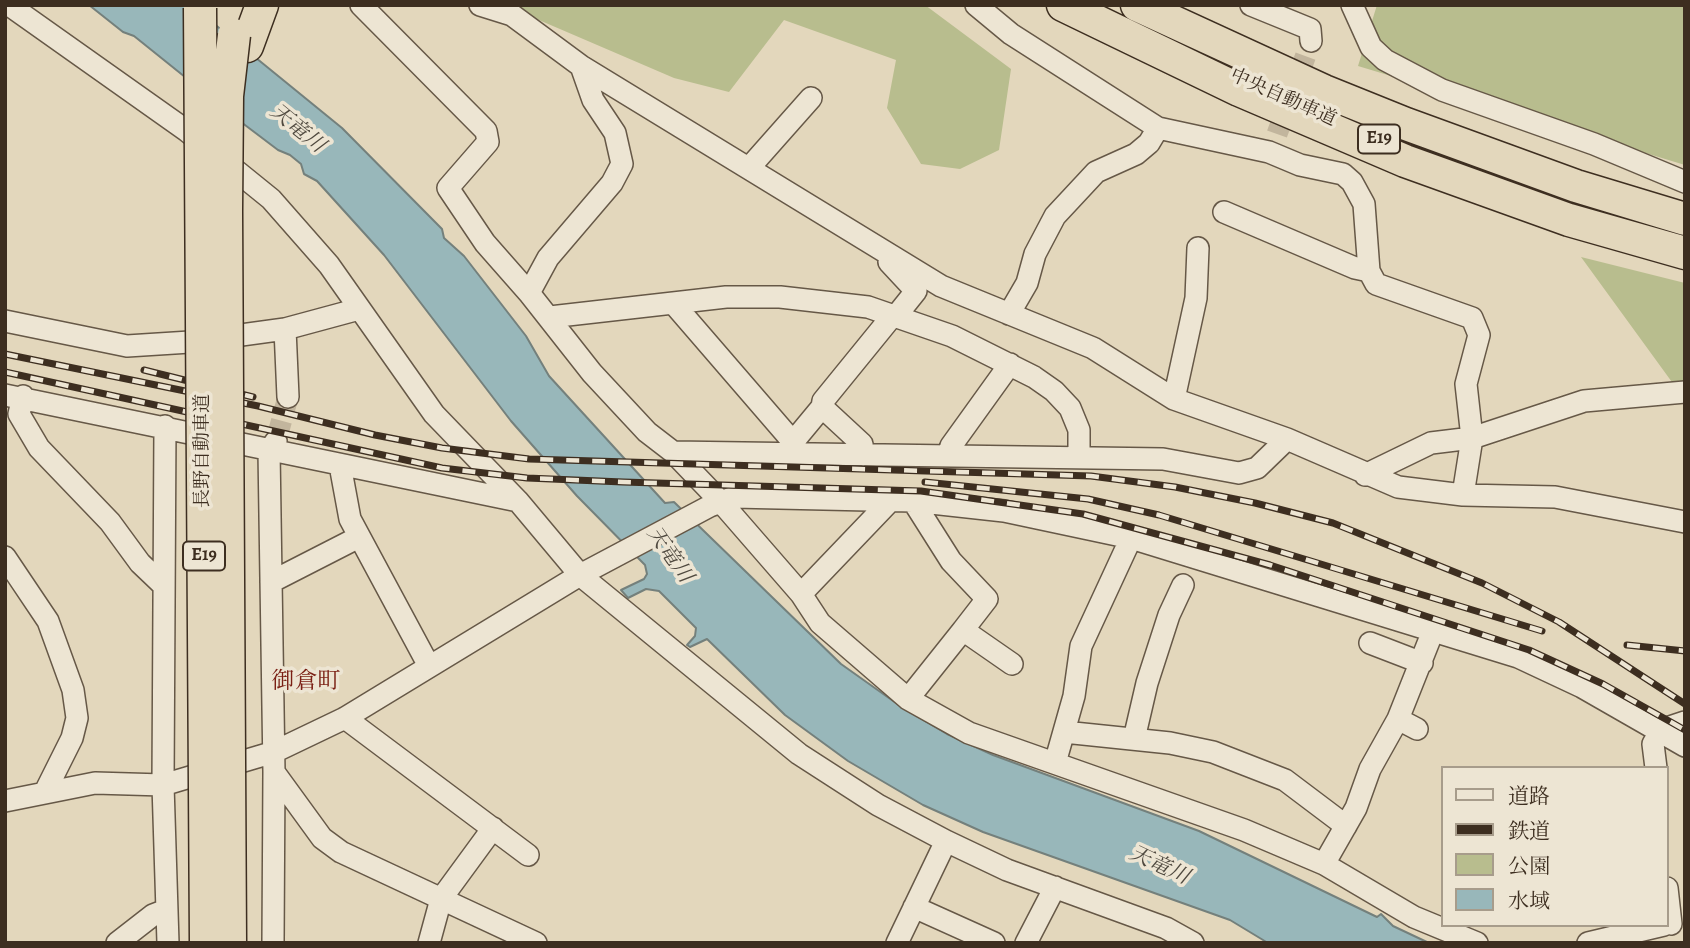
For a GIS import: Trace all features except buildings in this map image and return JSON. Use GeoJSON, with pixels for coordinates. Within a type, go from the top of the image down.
{"type":"FeatureCollection","features":[{"type":"Feature","properties":{"kind":"highway"},"geometry":{"type":"LineString","coordinates":[[200,5],[198,81],[215,171]]}},
{"type":"Feature","properties":{"kind":"highway"},"geometry":{"type":"LineString","coordinates":[[215,5],[215,171]]}},
{"type":"Feature","properties":{"kind":"highway"},"geometry":{"type":"LineString","coordinates":[[215,171],[228,96],[234,34],[242,5]]}},
{"type":"Feature","properties":{"kind":"highway"},"geometry":{"type":"LineString","coordinates":[[215,171],[236,99],[247,46],[262,5]]}},
{"type":"Feature","properties":{"kind":"highway"},"geometry":{"type":"LineString","coordinates":[[1063,5],[1239,90],[1405,161],[1569,220],[1685,253]]}},
{"type":"Feature","properties":{"kind":"highway","name":"中央自動車道"},"geometry":{"type":"LineString","coordinates":[[1086,5],[1242,81],[1395,145],[1568,208],[1685,243]]}},
{"type":"Feature","properties":{"kind":"highway","name":"中央自動車道"},"geometry":{"type":"LineString","coordinates":[[1137,5],[1324,91],[1406,124],[1576,186],[1685,219]]}},
{"type":"Feature","properties":{"kind":"highway"},"geometry":{"type":"LineString","coordinates":[[1185,5],[1316,70],[1402,107],[1494,143],[1685,209]]}},
{"type":"Feature","properties":{"kind":"highway","name":"長野自動車道"},"geometry":{"type":"LineString","coordinates":[[206,943],[215,171]]}},
{"type":"Feature","properties":{"kind":"highway","name":"長野自動車道"},"geometry":{"type":"LineString","coordinates":[[215,171],[230,943]]}},
{"type":"Feature","properties":{"kind":"street"},"geometry":{"type":"LineString","coordinates":[[9,5],[242,173],[299,227],[434,414],[518,501],[587,571],[827,775],[946,841],[1007,870],[1166,928],[1193,943]]}},
{"type":"Feature","properties":{"kind":"street"},"geometry":{"type":"LineString","coordinates":[[360,5],[486,131],[488,142],[448,188],[485,243],[550,317],[592,373],[647,432],[673,452],[715,504],[801,594],[820,622],[908,699],[969,733],[1244,830],[1324,864],[1414,916],[1476,943]]}},
{"type":"Feature","properties":{"kind":"street"},"geometry":{"type":"LineString","coordinates":[[480,5],[512,15],[581,66],[941,286],[1093,348],[1174,398],[1287,439],[1364,475],[1398,487],[1463,495],[1555,498],[1685,522]]}},
{"type":"Feature","properties":{"kind":"street"},"geometry":{"type":"LineString","coordinates":[[976,5],[1011,34],[1158,128],[1273,143],[1300,165],[1343,174],[1352,182],[1364,204],[1369,271],[1376,284],[1472,318],[1479,335],[1466,384],[1472,438],[1463,495]]}},
{"type":"Feature","properties":{"kind":"street"},"geometry":{"type":"LineString","coordinates":[[1251,5],[1310,29],[1311,41]]}},
{"type":"Feature","properties":{"kind":"street"},"geometry":{"type":"LineString","coordinates":[[1352,5],[1371,47],[1385,61],[1442,90],[1594,144],[1685,182]]}},
{"type":"Feature","properties":{"kind":"street"},"geometry":{"type":"LineString","coordinates":[[529,293],[548,258],[612,183],[622,163],[615,133],[593,100],[581,66]]}},
{"type":"Feature","properties":{"kind":"street"},"geometry":{"type":"LineString","coordinates":[[749,168],[811,98]]}},
{"type":"Feature","properties":{"kind":"street"},"geometry":{"type":"LineString","coordinates":[[1009,314],[1027,283],[1035,254],[1055,216],[1096,172],[1136,154],[1149,143],[1158,128]]}},
{"type":"Feature","properties":{"kind":"street"},"geometry":{"type":"LineString","coordinates":[[1224,212],[1354,268],[1369,271]]}},
{"type":"Feature","properties":{"kind":"street"},"geometry":{"type":"LineString","coordinates":[[1174,398],[1196,298],[1198,248]]}},
{"type":"Feature","properties":{"kind":"street"},"geometry":{"type":"LineString","coordinates":[[885,251],[888,261],[916,292],[967,305],[979,302]]}},
{"type":"Feature","properties":{"kind":"street"},"geometry":{"type":"LineString","coordinates":[[793,448],[822,407],[823,401],[916,292]]}},
{"type":"Feature","properties":{"kind":"street"},"geometry":{"type":"LineString","coordinates":[[550,317],[726,298],[780,297],[868,307],[952,336],[1010,364],[1054,391],[1070,408],[1079,430],[1079,457]]}},
{"type":"Feature","properties":{"kind":"street"},"geometry":{"type":"LineString","coordinates":[[673,303],[793,448]]}},
{"type":"Feature","properties":{"kind":"street"},"geometry":{"type":"LineString","coordinates":[[5,321],[127,346],[190,342],[285,329],[359,309]]}},
{"type":"Feature","properties":{"kind":"street"},"geometry":{"type":"LineString","coordinates":[[285,329],[288,397]]}},
{"type":"Feature","properties":{"kind":"street"},"geometry":{"type":"LineString","coordinates":[[948,456],[951,446],[1010,364]]}},
{"type":"Feature","properties":{"kind":"street"},"geometry":{"type":"LineString","coordinates":[[1364,475],[1431,443],[1472,438],[1584,401],[1685,392]]}},
{"type":"Feature","properties":{"kind":"street"},"geometry":{"type":"LineString","coordinates":[[162,584],[140,563],[110,522],[39,448],[19,414],[14,395],[273,446],[340,465],[518,501]]}},
{"type":"Feature","properties":{"kind":"street"},"geometry":{"type":"LineString","coordinates":[[822,407],[862,444],[863,454]]}},
{"type":"Feature","properties":{"kind":"street"},"geometry":{"type":"LineString","coordinates":[[165,426],[162,584],[163,785],[168,943]]}},
{"type":"Feature","properties":{"kind":"street"},"geometry":{"type":"LineString","coordinates":[[673,452],[793,448],[863,454],[1163,459],[1239,473],[1257,468],[1287,439]]}},
{"type":"Feature","properties":{"kind":"street"},"geometry":{"type":"LineString","coordinates":[[273,446],[273,943]]}},
{"type":"Feature","properties":{"kind":"street"},"geometry":{"type":"LineString","coordinates":[[340,465],[350,519],[429,666]]}},
{"type":"Feature","properties":{"kind":"street"},"geometry":{"type":"LineString","coordinates":[[5,802],[96,783],[163,785],[274,762],[587,571],[715,504],[734,497],[913,501],[1004,511],[1131,538],[1518,657],[1582,687],[1685,746]]}},
{"type":"Feature","properties":{"kind":"street"},"geometry":{"type":"LineString","coordinates":[[801,594],[890,500]]}},
{"type":"Feature","properties":{"kind":"street"},"geometry":{"type":"LineString","coordinates":[[908,699],[987,599],[951,561],[913,501]]}},
{"type":"Feature","properties":{"kind":"street"},"geometry":{"type":"LineString","coordinates":[[271,582],[359,537]]}},
{"type":"Feature","properties":{"kind":"street"},"geometry":{"type":"LineString","coordinates":[[1055,763],[1074,696],[1081,646],[1131,538]]}},
{"type":"Feature","properties":{"kind":"street"},"geometry":{"type":"LineString","coordinates":[[1134,739],[1165,626],[1183,591],[1193,556]]}},
{"type":"Feature","properties":{"kind":"street"},"geometry":{"type":"LineString","coordinates":[[5,557],[48,621],[73,690],[77,718],[72,738],[46,792]]}},
{"type":"Feature","properties":{"kind":"street"},"geometry":{"type":"LineString","coordinates":[[963,630],[1012,664]]}},
{"type":"Feature","properties":{"kind":"street"},"geometry":{"type":"LineString","coordinates":[[1324,864],[1356,808],[1370,769],[1407,724],[1433,631]]}},
{"type":"Feature","properties":{"kind":"street"},"geometry":{"type":"LineString","coordinates":[[1370,643],[1422,663]]}},
{"type":"Feature","properties":{"kind":"street"},"geometry":{"type":"LineString","coordinates":[[345,718],[528,855]]}},
{"type":"Feature","properties":{"kind":"street"},"geometry":{"type":"LineString","coordinates":[[1656,766],[1653,744],[1661,730],[1685,722]]}},
{"type":"Feature","properties":{"kind":"street"},"geometry":{"type":"LineString","coordinates":[[1064,732],[1134,739],[1213,752],[1285,780],[1346,826]]}},
{"type":"Feature","properties":{"kind":"street"},"geometry":{"type":"LineString","coordinates":[[274,762],[322,838],[341,852],[536,943]]}},
{"type":"Feature","properties":{"kind":"street"},"geometry":{"type":"LineString","coordinates":[[274,835],[311,823]]}},
{"type":"Feature","properties":{"kind":"street"},"geometry":{"type":"LineString","coordinates":[[429,943],[441,899],[493,828]]}},
{"type":"Feature","properties":{"kind":"street"},"geometry":{"type":"LineString","coordinates":[[897,943],[946,841]]}},
{"type":"Feature","properties":{"kind":"street"},"geometry":{"type":"LineString","coordinates":[[1026,943],[1055,887]]}},
{"type":"Feature","properties":{"kind":"street"},"geometry":{"type":"LineString","coordinates":[[1669,902],[1672,924]]}},
{"type":"Feature","properties":{"kind":"street"},"geometry":{"type":"LineString","coordinates":[[915,907],[994,943]]}},
{"type":"Feature","properties":{"kind":"street"},"geometry":{"type":"LineString","coordinates":[[117,943],[153,915],[166,910]]}},
{"type":"Feature","properties":{"kind":"street"},"geometry":{"type":"LineString","coordinates":[[1588,943],[1659,927]]}},
{"type":"Feature","properties":{"kind":"green space"},"geometry":{"type":"Polygon","coordinates":[[[504,5],[925,5],[1011,69],[999,150],[960,169],[921,164],[887,108],[896,60],[784,20],[729,92],[674,78],[504,5]]]}},
{"type":"Feature","properties":{"kind":"green space"},"geometry":{"type":"Polygon","coordinates":[[[1377,5],[1685,5],[1685,165],[1358,66],[1377,5]]]}},
{"type":"Feature","properties":{"kind":"green space"},"geometry":{"type":"Polygon","coordinates":[[[1581,257],[1685,283],[1685,400],[1581,257]]]}},
{"type":"Feature","properties":{"kind":"water","name":"天竜川"},"geometry":{"type":"Polygon","coordinates":[[[89,5],[191,5],[342,128],[442,229],[444,238],[464,256],[526,336],[549,376],[665,503],[674,502],[841,664],[903,708],[947,734],[993,755],[1199,831],[1377,917],[1381,914],[1393,926],[1429,943],[1268,943],[1230,920],[983,832],[923,805],[848,761],[785,715],[707,639],[690,647],[687,645],[695,636],[696,628],[659,591],[646,589],[628,598],[621,590],[644,579],[647,574],[645,565],[577,496],[511,421],[384,255],[317,181],[304,174],[301,164],[290,155],[278,150],[134,36],[123,32],[89,5]]]}},
{"type":"Feature","properties":{"kind":"tunnel"},"geometry":{"type":"LineString","coordinates":[[1277,134],[1311,41]]}},
{"type":"Feature","properties":{"kind":"tunnel"},"geometry":{"type":"LineString","coordinates":[[276,441],[288,397]]}},
{"type":"Feature","properties":{"kind":"railway"},"geometry":{"type":"LineString","coordinates":[[5,354],[258,406],[375,435],[442,448],[529,459],[1091,476],[1175,487],[1255,503],[1333,523],[1482,583],[1559,622],[1685,704]]}},
{"type":"Feature","properties":{"kind":"railway"},"geometry":{"type":"LineString","coordinates":[[144,370],[253,397]]}},
{"type":"Feature","properties":{"kind":"railway"},"geometry":{"type":"LineString","coordinates":[[5,372],[442,468],[527,478],[921,491],[1083,514],[1270,565],[1529,650],[1603,684],[1685,730]]}},
{"type":"Feature","properties":{"kind":"railway"},"geometry":{"type":"LineString","coordinates":[[925,482],[1088,499],[1159,515],[1542,631]]}},
{"type":"Feature","properties":{"kind":"railway"},"geometry":{"type":"LineString","coordinates":[[1627,645],[1685,651]]}},
{"type":"Feature","properties":{"kind":"district","name":"御倉町"},"geometry":{"type":"Point","coordinates":[306,682]}}]}
